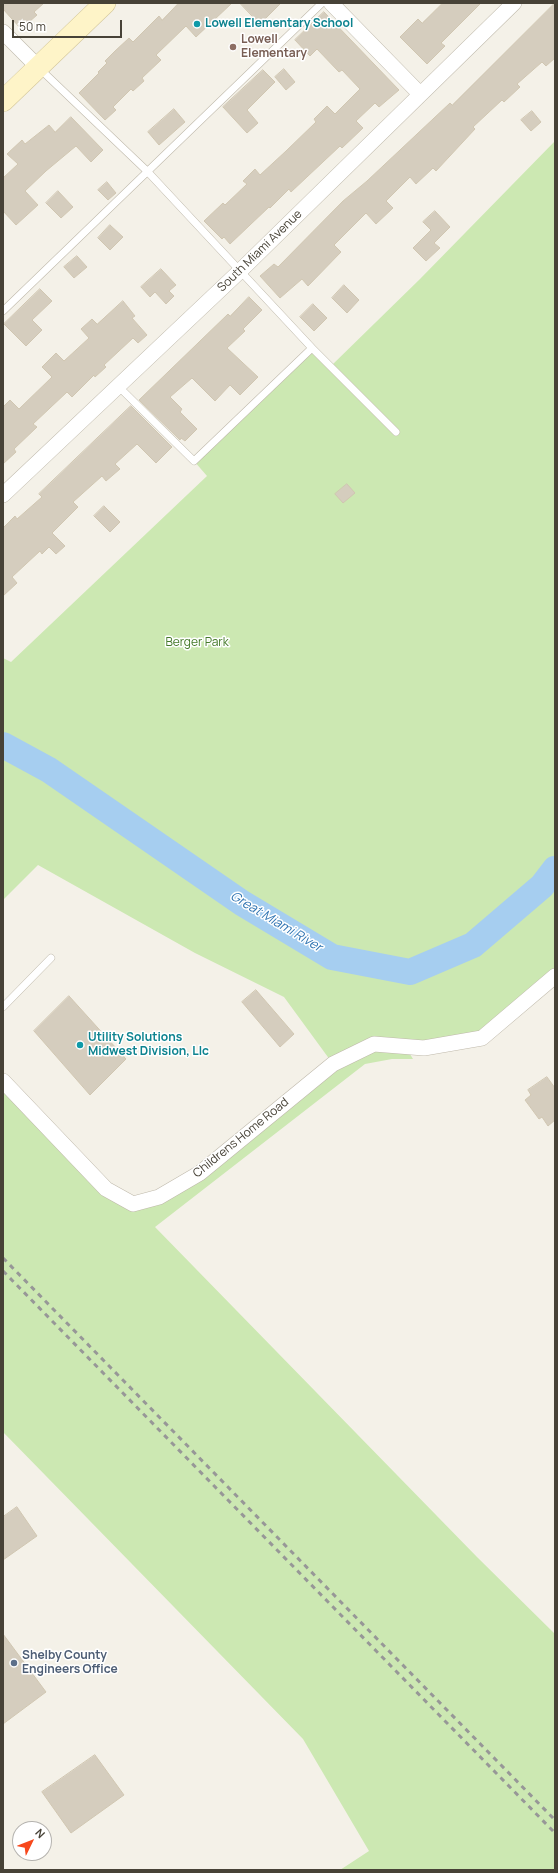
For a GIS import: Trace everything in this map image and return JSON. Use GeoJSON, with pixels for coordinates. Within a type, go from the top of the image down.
{"type":"FeatureCollection","features":[{"type":"Feature","properties":{"kind":"main road"},"geometry":{"type":"LineString","coordinates":[[3,101],[105,3]]}},
{"type":"Feature","properties":{"kind":"street"},"geometry":{"type":"LineString","coordinates":[[331,3],[420,94]]}},
{"type":"Feature","properties":{"kind":"street","name":"South Miami Avenue"},"geometry":{"type":"LineString","coordinates":[[3,495],[240,271],[514,3]]}},
{"type":"Feature","properties":{"kind":"street"},"geometry":{"type":"LineString","coordinates":[[3,32],[39,68]]}},
{"type":"Feature","properties":{"kind":"street","name":"Childrens Home Road"},"geometry":{"type":"LineString","coordinates":[[3,1081],[106,1189],[133,1204],[159,1197],[200,1173],[333,1064],[374,1044],[424,1048],[482,1038],[555,976]]}},
{"type":"Feature","properties":{"kind":"lane"},"geometry":{"type":"LineString","coordinates":[[3,311],[322,3]]}},
{"type":"Feature","properties":{"kind":"lane"},"geometry":{"type":"LineString","coordinates":[[39,68],[147,171],[312,348],[396,432]]}},
{"type":"Feature","properties":{"kind":"lane"},"geometry":{"type":"LineString","coordinates":[[118,386],[194,462],[312,348]]}},
{"type":"Feature","properties":{"kind":"lane"},"geometry":{"type":"LineString","coordinates":[[3,1008],[51,958]]}},
{"type":"Feature","properties":{"kind":"green space","name":"Berger Park"},"geometry":{"type":"Polygon","coordinates":[[[555,141],[555,976],[482,1038],[405,1046],[413,1059],[392,1059],[365,1064],[155,1227],[477,1557],[555,1634],[555,1870],[340,1870],[369,1851],[303,1739],[3,1432],[3,1081],[133,1204],[159,1197],[333,1064],[284,997],[195,953],[38,865],[3,900],[3,658],[11,662],[207,476],[194,461],[312,348],[331,366],[420,279],[555,141]]]}},
{"type":"Feature","properties":{"kind":"building"},"geometry":{"type":"Polygon","coordinates":[[[3,3],[44,3],[34,12],[37,15],[21,29],[3,9],[3,3]]]}},
{"type":"Feature","properties":{"kind":"building"},"geometry":{"type":"Polygon","coordinates":[[[179,3],[232,3],[196,37],[186,26],[156,55],[161,60],[142,78],[144,81],[133,91],[131,89],[113,107],[116,110],[105,120],[79,93],[99,73],[98,72],[107,63],[105,61],[129,38],[133,42],[159,16],[162,20],[179,3]]]}},
{"type":"Feature","properties":{"kind":"building","name":"Lowell Elementary School"},"geometry":{"type":"Polygon","coordinates":[[[240,3],[281,3],[260,24],[240,3]]]}},
{"type":"Feature","properties":{"kind":"building"},"geometry":{"type":"Polygon","coordinates":[[[443,3],[481,3],[441,43],[445,46],[427,64],[400,37],[418,19],[422,23],[443,3]]]}},
{"type":"Feature","properties":{"kind":"building"},"geometry":{"type":"Polygon","coordinates":[[[555,3],[555,58],[546,66],[542,62],[517,84],[520,87],[504,102],[502,100],[473,127],[475,129],[436,171],[433,168],[416,184],[410,177],[386,201],[393,208],[376,224],[366,213],[334,245],[341,252],[308,286],[302,279],[280,298],[260,276],[274,264],[278,267],[343,201],[367,181],[450,103],[452,105],[555,3]]]}},
{"type":"Feature","properties":{"kind":"building"},"geometry":{"type":"Polygon","coordinates":[[[324,12],[399,90],[379,107],[375,103],[356,121],[363,128],[342,148],[340,146],[291,192],[289,189],[230,244],[224,237],[222,239],[204,221],[223,203],[225,205],[247,184],[243,181],[255,169],[260,175],[286,151],[316,122],[314,119],[327,106],[335,114],[360,89],[342,70],[339,72],[317,49],[310,56],[295,40],[324,12]]]}},
{"type":"Feature","properties":{"kind":"building"},"geometry":{"type":"Polygon","coordinates":[[[284,69],[295,82],[286,90],[275,77],[284,69]]]}},
{"type":"Feature","properties":{"kind":"building"},"geometry":{"type":"Polygon","coordinates":[[[263,70],[275,82],[247,110],[258,123],[247,133],[223,107],[263,70]]]}},
{"type":"Feature","properties":{"kind":"building"},"geometry":{"type":"Polygon","coordinates":[[[174,109],[185,122],[159,145],[148,132],[174,109]]]}},
{"type":"Feature","properties":{"kind":"building"},"geometry":{"type":"Polygon","coordinates":[[[532,111],[541,122],[531,131],[521,120],[532,111]]]}},
{"type":"Feature","properties":{"kind":"building"},"geometry":{"type":"Polygon","coordinates":[[[71,117],[103,150],[91,162],[76,146],[46,171],[25,191],[38,205],[16,225],[3,211],[3,178],[18,164],[7,154],[22,140],[25,144],[49,125],[55,132],[71,117]]]}},
{"type":"Feature","properties":{"kind":"building"},"geometry":{"type":"Polygon","coordinates":[[[107,182],[116,193],[108,200],[98,190],[107,182]]]}},
{"type":"Feature","properties":{"kind":"building"},"geometry":{"type":"Polygon","coordinates":[[[58,191],[73,207],[61,218],[46,203],[58,191]]]}},
{"type":"Feature","properties":{"kind":"building"},"geometry":{"type":"Polygon","coordinates":[[[435,211],[450,227],[434,243],[440,248],[426,261],[413,248],[431,230],[423,222],[435,211]]]}},
{"type":"Feature","properties":{"kind":"building"},"geometry":{"type":"Polygon","coordinates":[[[110,225],[123,237],[110,250],[98,238],[110,225]]]}},
{"type":"Feature","properties":{"kind":"building"},"geometry":{"type":"Polygon","coordinates":[[[77,256],[87,267],[74,278],[64,267],[77,256]]]}},
{"type":"Feature","properties":{"kind":"building"},"geometry":{"type":"Polygon","coordinates":[[[161,269],[176,285],[169,291],[174,296],[166,304],[155,292],[150,297],[141,287],[161,269]]]}},
{"type":"Feature","properties":{"kind":"building"},"geometry":{"type":"Polygon","coordinates":[[[344,285],[359,300],[347,313],[332,298],[344,285]]]}},
{"type":"Feature","properties":{"kind":"building"},"geometry":{"type":"Polygon","coordinates":[[[40,289],[52,301],[32,320],[42,330],[26,346],[4,324],[40,289]]]}},
{"type":"Feature","properties":{"kind":"building"},"geometry":{"type":"Polygon","coordinates":[[[249,297],[262,310],[243,329],[245,331],[227,348],[258,377],[240,395],[230,385],[215,401],[192,378],[170,397],[182,409],[180,412],[197,429],[185,441],[181,438],[180,440],[139,400],[228,314],[230,316],[249,297]]]}},
{"type":"Feature","properties":{"kind":"building"},"geometry":{"type":"Polygon","coordinates":[[[123,301],[135,316],[132,318],[147,335],[138,343],[133,338],[104,365],[106,367],[95,377],[94,375],[72,397],[67,392],[33,424],[37,427],[14,449],[16,452],[3,464],[3,407],[10,400],[19,409],[52,377],[42,367],[56,353],[64,361],[89,338],[81,329],[92,319],[97,324],[123,301]]]}},
{"type":"Feature","properties":{"kind":"building"},"geometry":{"type":"Polygon","coordinates":[[[313,304],[327,318],[314,331],[300,317],[313,304]]]}},
{"type":"Feature","properties":{"kind":"building"},"geometry":{"type":"Polygon","coordinates":[[[131,406],[172,447],[156,463],[137,444],[115,464],[120,469],[106,481],[102,476],[73,502],[78,507],[52,533],[65,546],[56,554],[49,547],[42,554],[40,551],[12,577],[17,583],[3,596],[3,528],[15,516],[17,519],[42,497],[39,494],[131,406]]]}},
{"type":"Feature","properties":{"kind":"building"},"geometry":{"type":"Polygon","coordinates":[[[347,484],[355,493],[343,503],[335,494],[347,484]]]}},
{"type":"Feature","properties":{"kind":"building"},"geometry":{"type":"Polygon","coordinates":[[[104,506],[120,522],[110,532],[94,516],[104,506]]]}},
{"type":"Feature","properties":{"kind":"building"},"geometry":{"type":"Polygon","coordinates":[[[256,990],[294,1034],[280,1047],[242,1002],[256,990]]]}},
{"type":"Feature","properties":{"kind":"building","name":"Utility Solutions Midwest Division, Llc"},"geometry":{"type":"Polygon","coordinates":[[[69,996],[126,1059],[90,1095],[34,1031],[69,996]]]}},
{"type":"Feature","properties":{"kind":"building"},"geometry":{"type":"Polygon","coordinates":[[[547,1077],[555,1088],[555,1120],[548,1126],[542,1117],[539,1119],[525,1100],[531,1095],[528,1090],[547,1077]]]}},
{"type":"Feature","properties":{"kind":"building"},"geometry":{"type":"Polygon","coordinates":[[[17,1507],[37,1536],[3,1560],[3,1517],[17,1507]]]}},
{"type":"Feature","properties":{"kind":"building","name":"Shelby County Engineers Office"},"geometry":{"type":"Polygon","coordinates":[[[3,1634],[46,1692],[3,1724],[3,1634]]]}},
{"type":"Feature","properties":{"kind":"building"},"geometry":{"type":"Polygon","coordinates":[[[95,1755],[124,1795],[71,1833],[42,1792],[95,1755]]]}},
{"type":"Feature","properties":{"kind":"waterway","name":"Great Miami River"},"geometry":{"type":"LineString","coordinates":[[3,745],[49,770],[242,903],[332,957],[410,972],[473,945],[542,886],[555,869]]}},
{"type":"Feature","properties":{"kind":"railway"},"geometry":{"type":"LineString","coordinates":[[3,1258],[555,1820]]}},
{"type":"Feature","properties":{"kind":"railway"},"geometry":{"type":"LineString","coordinates":[[3,1271],[555,1833]]}},
{"type":"Feature","properties":{"kind":"place","name":"Lowell Elementary School"},"geometry":{"type":"Point","coordinates":[197,24]}},
{"type":"Feature","properties":{"kind":"place","name":"Lowell Elementary"},"geometry":{"type":"Point","coordinates":[233,47]}},
{"type":"Feature","properties":{"kind":"place","name":"Utility Solutions Midwest Division, Llc"},"geometry":{"type":"Point","coordinates":[80,1045]}},
{"type":"Feature","properties":{"kind":"place","name":"Shelby County Engineers Office"},"geometry":{"type":"Point","coordinates":[14,1663]}}]}
